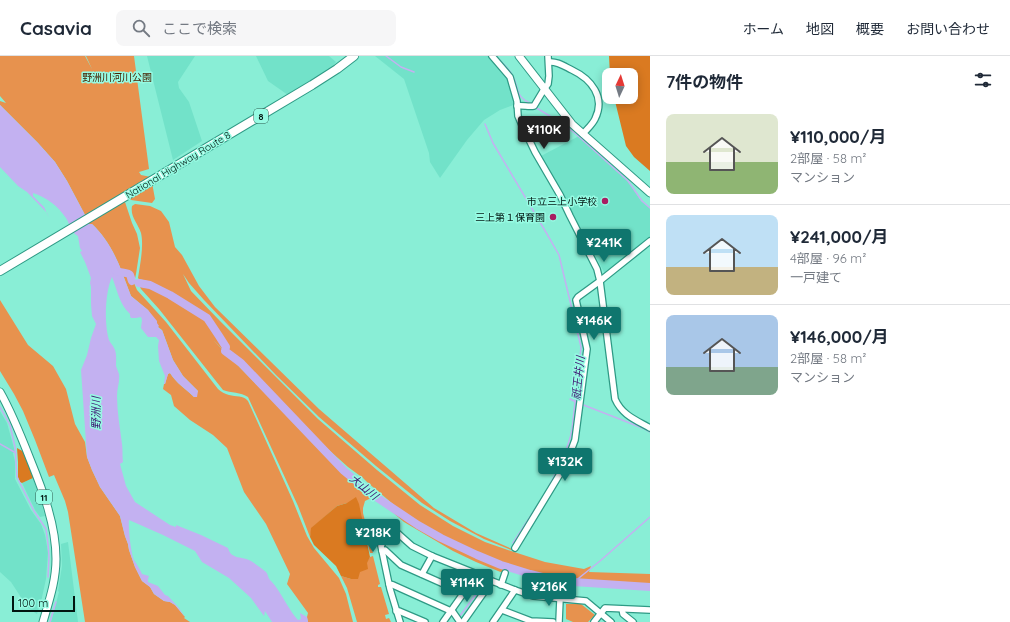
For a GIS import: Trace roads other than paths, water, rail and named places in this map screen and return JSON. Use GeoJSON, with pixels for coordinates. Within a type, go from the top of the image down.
{"type":"FeatureCollection","features":[{"type":"Feature","properties":{"kind":"highway","name":"National Highway Route 8"},"geometry":{"type":"LineString","coordinates":[[0,271],[312,85],[354,56]]}},
{"type":"Feature","properties":{"kind":"main road"},"geometry":{"type":"LineString","coordinates":[[519,56],[572,124],[650,193]]}},
{"type":"Feature","properties":{"kind":"main road","name":"11"},"geometry":{"type":"LineString","coordinates":[[0,392],[18,428],[36,474],[49,512],[54,538],[56,559],[55,574],[43,622]]}},
{"type":"Feature","properties":{"kind":"street"},"geometry":{"type":"LineString","coordinates":[[492,56],[510,77],[517,101],[520,123],[560,195],[597,269],[600,281],[615,399],[617,404],[623,412],[639,423],[650,428]]}},
{"type":"Feature","properties":{"kind":"street"},"geometry":{"type":"LineString","coordinates":[[517,106],[534,106],[548,84],[552,59],[577,72],[585,78],[593,86],[597,94],[599,103],[598,112],[594,121],[583,134]]}},
{"type":"Feature","properties":{"kind":"street"},"geometry":{"type":"LineString","coordinates":[[514,548],[566,464],[575,440],[587,349],[576,300],[578,296],[600,281],[650,241]]}},
{"type":"Feature","properties":{"kind":"street"},"geometry":{"type":"LineString","coordinates":[[400,622],[389,584],[381,546],[390,530],[394,530],[412,546],[432,556],[477,574],[443,622]]}},
{"type":"Feature","properties":{"kind":"street"},"geometry":{"type":"LineString","coordinates":[[382,551],[385,550],[401,565],[464,593]]}},
{"type":"Feature","properties":{"kind":"street"},"geometry":{"type":"LineString","coordinates":[[422,574],[432,556]]}},
{"type":"Feature","properties":{"kind":"street"},"geometry":{"type":"LineString","coordinates":[[501,585],[505,573]]}},
{"type":"Feature","properties":{"kind":"street"},"geometry":{"type":"LineString","coordinates":[[389,584],[454,612],[461,622],[492,581],[533,596],[586,602],[611,622]]}},
{"type":"Feature","properties":{"kind":"street"},"geometry":{"type":"LineString","coordinates":[[494,622],[515,590]]}},
{"type":"Feature","properties":{"kind":"street"},"geometry":{"type":"LineString","coordinates":[[559,622],[560,599]]}},
{"type":"Feature","properties":{"kind":"street"},"geometry":{"type":"LineString","coordinates":[[594,622],[605,608],[650,610]]}},
{"type":"Feature","properties":{"kind":"street"},"geometry":{"type":"LineString","coordinates":[[622,609],[623,614],[633,622]]}},
{"type":"Feature","properties":{"kind":"street"},"geometry":{"type":"LineString","coordinates":[[502,610],[531,621],[553,622]]}},
{"type":"Feature","properties":{"kind":"street"},"geometry":{"type":"LineString","coordinates":[[396,612],[399,611],[425,622]]}},
{"type":"Feature","properties":{"kind":"water","name":"野洲川"},"geometry":{"type":"Polygon","coordinates":[[[0,105],[55,162],[67,181],[89,224],[92,224],[106,240],[122,272],[133,276],[131,279],[126,275],[123,275],[131,296],[148,310],[157,321],[158,327],[162,330],[173,360],[183,376],[198,391],[197,397],[194,397],[172,377],[170,373],[168,374],[164,384],[165,376],[159,361],[159,340],[156,337],[148,337],[141,328],[141,317],[131,318],[130,314],[123,306],[112,277],[107,299],[106,326],[109,341],[116,352],[116,366],[119,374],[117,402],[123,462],[120,464],[126,486],[135,502],[170,525],[176,527],[176,525],[201,535],[228,548],[234,556],[248,559],[254,563],[267,573],[269,579],[298,620],[301,619],[300,613],[307,617],[308,622],[272,622],[265,611],[264,616],[251,598],[229,578],[202,562],[195,551],[129,520],[133,557],[139,569],[142,574],[149,576],[148,582],[158,586],[179,608],[185,617],[175,605],[164,601],[154,594],[150,587],[142,581],[129,550],[120,516],[100,487],[87,457],[81,370],[96,324],[92,316],[91,278],[80,252],[82,251],[78,236],[72,230],[63,214],[51,202],[33,193],[33,196],[44,207],[46,212],[0,167],[0,105]]]}},
{"type":"Feature","properties":{"kind":"waterway","name":"祇王井川"},"geometry":{"type":"LineString","coordinates":[[386,56],[401,67],[414,72]]}},
{"type":"Feature","properties":{"kind":"waterway"},"geometry":{"type":"LineString","coordinates":[[496,56],[511,73],[519,94],[526,101],[532,104]]}},
{"type":"Feature","properties":{"kind":"waterway"},"geometry":{"type":"LineString","coordinates":[[535,107],[559,121],[576,134],[628,181],[642,201],[650,208]]}},
{"type":"Feature","properties":{"kind":"waterway","name":"祇王井川"},"geometry":{"type":"LineString","coordinates":[[485,124],[493,143],[559,255],[581,347],[572,430],[563,459],[549,486]]}},
{"type":"Feature","properties":{"kind":"waterway","name":"大山川"},"geometry":{"type":"LineString","coordinates":[[115,269],[118,272],[129,274],[132,281]]}},
{"type":"Feature","properties":{"kind":"waterway","name":"大山川"},"geometry":{"type":"LineString","coordinates":[[139,283],[150,285],[170,295],[207,318],[226,347],[225,351],[241,363],[344,471],[373,495],[418,525],[477,555],[501,565],[530,574],[558,581],[650,587]]}},
{"type":"Feature","properties":{"kind":"waterway","name":"祇王井川"},"geometry":{"type":"LineString","coordinates":[[570,399],[576,402]]}},
{"type":"Feature","properties":{"kind":"waterway"},"geometry":{"type":"LineString","coordinates":[[581,404],[650,432]]}},
{"type":"Feature","properties":{"kind":"waterway"},"geometry":{"type":"LineString","coordinates":[[0,407],[10,425],[15,447],[17,477],[34,511],[46,529],[49,557],[48,577]]}},
{"type":"Feature","properties":{"kind":"waterway"},"geometry":{"type":"LineString","coordinates":[[0,444],[16,453]]}},
{"type":"Feature","properties":{"kind":"waterway","name":"祇王井川"},"geometry":{"type":"LineString","coordinates":[[513,543],[537,506]]}},
{"type":"Feature","properties":{"kind":"waterway"},"geometry":{"type":"LineString","coordinates":[[574,582],[650,517]]}},
{"type":"Feature","properties":{"kind":"waterway","name":"祇王井川"},"geometry":{"type":"LineString","coordinates":[[459,617],[486,581]]}},
{"type":"Feature","properties":{"kind":"waterway"},"geometry":{"type":"LineString","coordinates":[[50,622],[56,602]]}},
{"type":"Feature","properties":{"kind":"place","name":"市立三上小学校"},"geometry":{"type":"Point","coordinates":[605,201]}},
{"type":"Feature","properties":{"kind":"place","name":"三上第１保育園"},"geometry":{"type":"Point","coordinates":[553,217]}},
{"type":"Feature","properties":{"kind":"park label","name":"野洲川河川公園"},"geometry":{"type":"Point","coordinates":[117,77]}}]}
